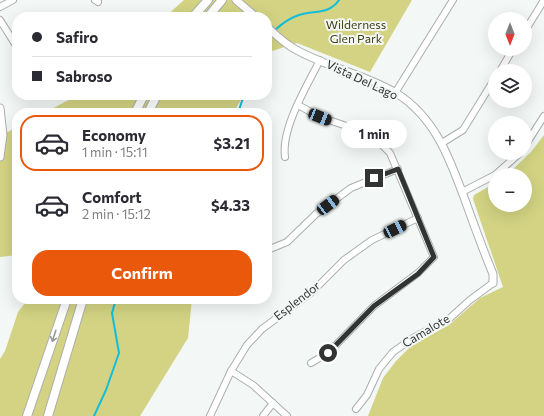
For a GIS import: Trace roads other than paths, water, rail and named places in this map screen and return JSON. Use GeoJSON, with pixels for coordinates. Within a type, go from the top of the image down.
{"type":"FeatureCollection","features":[{"type":"Feature","properties":{"kind":"main road"},"geometry":{"type":"LineString","coordinates":[[197,12],[208,0]]}},
{"type":"Feature","properties":{"kind":"main road"},"geometry":{"type":"LineString","coordinates":[[212,12],[222,0]]}},
{"type":"Feature","properties":{"kind":"main road"},"geometry":{"type":"LineString","coordinates":[[27,416],[65,304]]}},
{"type":"Feature","properties":{"kind":"main road"},"geometry":{"type":"LineString","coordinates":[[48,416],[82,304]]}},
{"type":"Feature","properties":{"kind":"street"},"geometry":{"type":"LineString","coordinates":[[0,7],[13,0]]}},
{"type":"Feature","properties":{"kind":"street"},"geometry":{"type":"LineString","coordinates":[[236,0],[250,12]]}},
{"type":"Feature","properties":{"kind":"street"},"geometry":{"type":"LineString","coordinates":[[395,93],[453,0]]}},
{"type":"Feature","properties":{"kind":"street"},"geometry":{"type":"LineString","coordinates":[[532,19],[544,0]]}},
{"type":"Feature","properties":{"kind":"street"},"geometry":{"type":"LineString","coordinates":[[0,20],[12,39]]}},
{"type":"Feature","properties":{"kind":"street","name":"Vista Del Lago"},"geometry":{"type":"LineString","coordinates":[[272,31],[293,48],[395,93],[410,103],[422,115],[442,143],[493,274],[493,282]]}},
{"type":"Feature","properties":{"kind":"street"},"geometry":{"type":"LineString","coordinates":[[285,157],[285,140],[298,105],[320,60]]}},
{"type":"Feature","properties":{"kind":"street"},"geometry":{"type":"LineString","coordinates":[[442,143],[463,130],[488,89]]}},
{"type":"Feature","properties":{"kind":"street"},"geometry":{"type":"LineString","coordinates":[[298,105],[320,117],[374,137],[390,153],[434,257],[418,274],[374,306],[328,353],[311,363]]}},
{"type":"Feature","properties":{"kind":"street"},"geometry":{"type":"LineString","coordinates":[[0,108],[3,134],[0,157]]}},
{"type":"Feature","properties":{"kind":"street"},"geometry":{"type":"LineString","coordinates":[[532,135],[544,116]]}},
{"type":"Feature","properties":{"kind":"street"},"geometry":{"type":"LineString","coordinates":[[503,168],[512,160]]}},
{"type":"Feature","properties":{"kind":"street"},"geometry":{"type":"LineString","coordinates":[[272,248],[287,242],[316,214],[351,188],[398,169]]}},
{"type":"Feature","properties":{"kind":"street"},"geometry":{"type":"LineString","coordinates":[[462,192],[488,179]]}},
{"type":"Feature","properties":{"kind":"street","name":"Esplendor"},"geometry":{"type":"LineString","coordinates":[[210,416],[230,371],[247,345],[262,329],[312,292],[344,260],[372,240],[418,218]]}},
{"type":"Feature","properties":{"kind":"street","name":"Camalote"},"geometry":{"type":"LineString","coordinates":[[356,409],[367,396],[379,369],[393,352],[413,338],[450,318],[493,282]]}},
{"type":"Feature","properties":{"kind":"street"},"geometry":{"type":"LineString","coordinates":[[230,371],[253,385],[287,416]]}},
{"type":"Feature","properties":{"kind":"street"},"geometry":{"type":"LineString","coordinates":[[264,416],[273,403]]}},
{"type":"Feature","properties":{"kind":"waterway"},"geometry":{"type":"LineString","coordinates":[[272,34],[277,28],[290,19],[299,15],[326,10],[335,5],[339,0]]}},
{"type":"Feature","properties":{"kind":"waterway"},"geometry":{"type":"LineString","coordinates":[[240,108],[242,100]]}},
{"type":"Feature","properties":{"kind":"waterway"},"geometry":{"type":"LineString","coordinates":[[94,416],[106,390],[119,353],[112,313],[115,304]]}},
{"type":"Feature","properties":{"kind":"park label","name":"Wilderness Glen Park"},"geometry":{"type":"Point","coordinates":[356,32]}}]}
